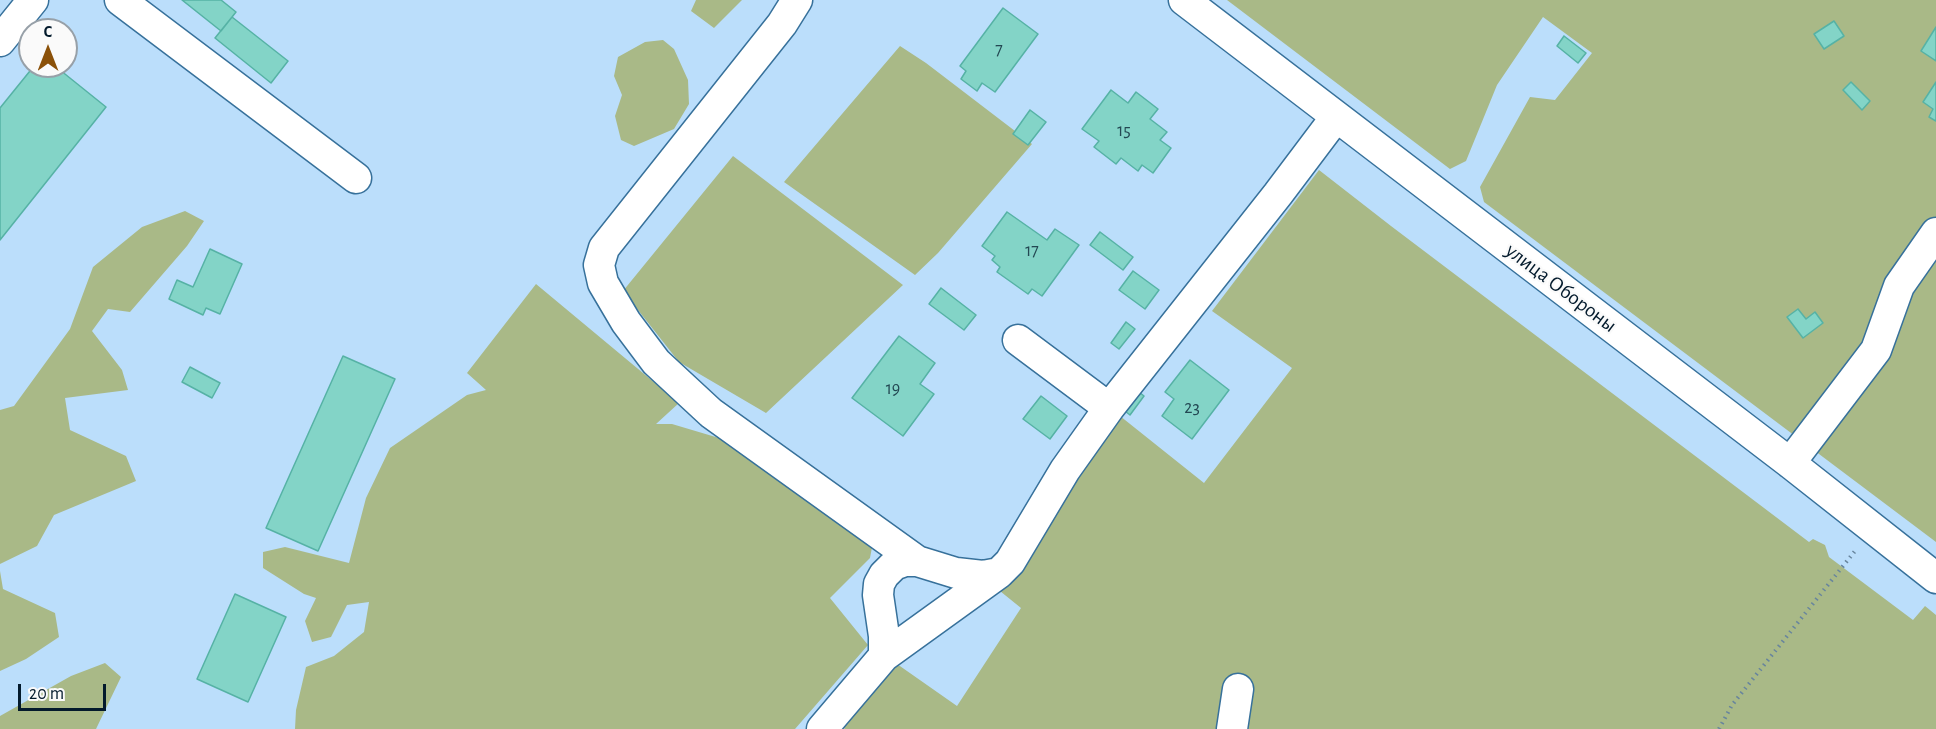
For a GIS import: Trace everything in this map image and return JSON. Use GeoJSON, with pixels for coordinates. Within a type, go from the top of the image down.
{"type":"FeatureCollection","features":[{"type":"Feature","properties":{"kind":"street"},"geometry":{"type":"LineString","coordinates":[[0,40],[33,0]]}},
{"type":"Feature","properties":{"kind":"street"},"geometry":{"type":"LineString","coordinates":[[120,0],[356,178]]}},
{"type":"Feature","properties":{"kind":"street"},"geometry":{"type":"LineString","coordinates":[[796,0],[782,24],[604,248],[599,265],[603,283],[626,322],[656,362],[711,413],[918,561]]}},
{"type":"Feature","properties":{"kind":"street","name":"улица Обороны"},"geometry":{"type":"LineString","coordinates":[[1184,0],[1790,463],[1936,578]]}},
{"type":"Feature","properties":{"kind":"street"},"geometry":{"type":"LineString","coordinates":[[822,729],[884,656],[999,573],[1010,562],[1065,470],[1108,408],[1278,194],[1336,117]]}},
{"type":"Feature","properties":{"kind":"street"},"geometry":{"type":"LineString","coordinates":[[1790,463],[1876,350],[1899,286],[1936,233]]}},
{"type":"Feature","properties":{"kind":"street"},"geometry":{"type":"LineString","coordinates":[[1018,340],[1108,408]]}},
{"type":"Feature","properties":{"kind":"street"},"geometry":{"type":"LineString","coordinates":[[884,656],[879,584],[894,565],[905,561],[918,561],[956,573],[983,576],[999,573]]}},
{"type":"Feature","properties":{"kind":"street"},"geometry":{"type":"LineString","coordinates":[[1232,729],[1238,689]]}},
{"type":"Feature","properties":{"kind":"path"},"geometry":{"type":"LineString","coordinates":[[1719,729],[1732,705],[1873,529]]}},
{"type":"Feature","properties":{"kind":"green space"},"geometry":{"type":"Polygon","coordinates":[[[696,0],[742,0],[714,28],[691,11],[696,0]]]}},
{"type":"Feature","properties":{"kind":"green space"},"geometry":{"type":"Polygon","coordinates":[[[1227,0],[1936,0],[1936,542],[1484,202],[1480,187],[1530,97],[1555,100],[1592,53],[1543,17],[1497,85],[1466,161],[1450,169],[1227,0]]]}},
{"type":"Feature","properties":{"kind":"green space"},"geometry":{"type":"Polygon","coordinates":[[[663,40],[674,49],[688,80],[689,104],[674,129],[634,146],[621,140],[615,116],[622,95],[614,76],[618,57],[645,42],[663,40]]]}},
{"type":"Feature","properties":{"kind":"green space"},"geometry":{"type":"Polygon","coordinates":[[[900,46],[926,63],[1032,144],[938,253],[915,275],[784,182],[900,46]]]}},
{"type":"Feature","properties":{"kind":"green space"},"geometry":{"type":"Polygon","coordinates":[[[733,156],[903,285],[766,413],[679,362],[623,291],[733,156]]]}},
{"type":"Feature","properties":{"kind":"green space"},"geometry":{"type":"Polygon","coordinates":[[[1319,170],[1809,542],[1813,539],[1825,545],[1829,557],[1913,620],[1925,606],[1936,615],[1936,729],[845,729],[842,726],[897,664],[957,706],[1021,608],[995,587],[1115,412],[1204,483],[1292,368],[1212,311],[1319,170]]]}},
{"type":"Feature","properties":{"kind":"green space"},"geometry":{"type":"Polygon","coordinates":[[[185,211],[204,221],[187,246],[130,312],[108,309],[92,331],[122,370],[128,390],[65,398],[70,430],[126,456],[136,481],[54,515],[37,546],[0,564],[0,410],[14,406],[70,329],[93,267],[142,227],[185,211]]]}},
{"type":"Feature","properties":{"kind":"green space"},"geometry":{"type":"Polygon","coordinates":[[[536,284],[679,403],[656,424],[672,424],[729,441],[873,542],[870,558],[830,598],[868,645],[795,729],[295,729],[296,710],[306,667],[334,656],[364,632],[369,602],[347,605],[331,637],[312,642],[305,621],[316,598],[304,594],[263,568],[263,552],[285,547],[349,563],[366,498],[390,448],[467,395],[486,390],[467,373],[536,284]]]}},
{"type":"Feature","properties":{"kind":"green space"},"geometry":{"type":"Polygon","coordinates":[[[0,571],[3,589],[55,613],[59,637],[26,659],[0,671],[0,571]]]}},
{"type":"Feature","properties":{"kind":"green space"},"geometry":{"type":"Polygon","coordinates":[[[105,663],[121,677],[96,729],[0,729],[0,716],[71,676],[105,663]]]}},
{"type":"Feature","properties":{"kind":"building"},"geometry":{"type":"Polygon","coordinates":[[[182,0],[221,0],[236,12],[221,31],[182,0]]]}},
{"type":"Feature","properties":{"kind":"building"},"geometry":{"type":"Polygon","coordinates":[[[1003,8],[1038,34],[995,92],[982,83],[977,91],[961,79],[966,71],[960,66],[1003,8]]]}},
{"type":"Feature","properties":{"kind":"building"},"geometry":{"type":"Polygon","coordinates":[[[232,17],[288,61],[271,83],[215,38],[232,17]]]}},
{"type":"Feature","properties":{"kind":"building"},"geometry":{"type":"Polygon","coordinates":[[[1834,21],[1844,36],[1824,49],[1814,34],[1834,21]]]}},
{"type":"Feature","properties":{"kind":"building"},"geometry":{"type":"Polygon","coordinates":[[[1936,27],[1936,61],[1921,51],[1936,27]]]}},
{"type":"Feature","properties":{"kind":"building"},"geometry":{"type":"Polygon","coordinates":[[[1564,36],[1586,53],[1578,63],[1557,46],[1564,36]]]}},
{"type":"Feature","properties":{"kind":"building"},"geometry":{"type":"Polygon","coordinates":[[[24,78],[70,78],[106,107],[0,240],[0,108],[24,78]]]}},
{"type":"Feature","properties":{"kind":"building"},"geometry":{"type":"Polygon","coordinates":[[[1851,82],[1870,101],[1862,110],[1843,90],[1851,82]]]}},
{"type":"Feature","properties":{"kind":"building"},"geometry":{"type":"Polygon","coordinates":[[[1936,82],[1936,121],[1929,117],[1933,109],[1923,102],[1936,82]]]}},
{"type":"Feature","properties":{"kind":"building"},"geometry":{"type":"Polygon","coordinates":[[[1111,90],[1128,103],[1136,92],[1158,109],[1150,119],[1167,132],[1160,140],[1171,148],[1153,173],[1142,165],[1138,171],[1121,158],[1116,164],[1094,147],[1099,141],[1082,129],[1111,90]]]}},
{"type":"Feature","properties":{"kind":"building"},"geometry":{"type":"Polygon","coordinates":[[[1030,110],[1046,122],[1028,145],[1013,134],[1030,110]]]}},
{"type":"Feature","properties":{"kind":"building"},"geometry":{"type":"Polygon","coordinates":[[[1007,212],[1047,240],[1055,229],[1079,245],[1042,296],[1032,289],[1028,294],[997,272],[1000,267],[992,260],[995,256],[982,246],[1007,212]]]}},
{"type":"Feature","properties":{"kind":"building"},"geometry":{"type":"Polygon","coordinates":[[[1100,232],[1133,257],[1123,270],[1090,245],[1100,232]]]}},
{"type":"Feature","properties":{"kind":"building"},"geometry":{"type":"Polygon","coordinates":[[[210,249],[242,264],[220,314],[206,308],[203,315],[169,299],[177,280],[193,287],[210,249]]]}},
{"type":"Feature","properties":{"kind":"building"},"geometry":{"type":"Polygon","coordinates":[[[1133,271],[1159,290],[1145,309],[1119,290],[1133,271]]]}},
{"type":"Feature","properties":{"kind":"building"},"geometry":{"type":"Polygon","coordinates":[[[941,288],[976,315],[964,330],[929,304],[941,288]]]}},
{"type":"Feature","properties":{"kind":"building"},"geometry":{"type":"Polygon","coordinates":[[[1798,309],[1806,319],[1815,312],[1823,323],[1803,338],[1787,317],[1798,309]]]}},
{"type":"Feature","properties":{"kind":"building"},"geometry":{"type":"Polygon","coordinates":[[[1126,322],[1135,329],[1119,349],[1111,343],[1126,322]]]}},
{"type":"Feature","properties":{"kind":"building"},"geometry":{"type":"Polygon","coordinates":[[[899,336],[935,363],[920,384],[934,394],[903,436],[852,398],[899,336]]]}},
{"type":"Feature","properties":{"kind":"building"},"geometry":{"type":"Polygon","coordinates":[[[343,356],[395,379],[318,551],[266,528],[343,356]]]}},
{"type":"Feature","properties":{"kind":"building"},"geometry":{"type":"Polygon","coordinates":[[[1190,360],[1229,390],[1192,439],[1162,416],[1174,399],[1165,392],[1190,360]]]}},
{"type":"Feature","properties":{"kind":"building"},"geometry":{"type":"Polygon","coordinates":[[[190,367],[220,383],[212,398],[182,382],[190,367]]]}},
{"type":"Feature","properties":{"kind":"building"},"geometry":{"type":"Polygon","coordinates":[[[1130,385],[1144,396],[1130,415],[1116,404],[1130,385]]]}},
{"type":"Feature","properties":{"kind":"building"},"geometry":{"type":"Polygon","coordinates":[[[1041,396],[1067,416],[1050,439],[1023,419],[1041,396]]]}},
{"type":"Feature","properties":{"kind":"building"},"geometry":{"type":"Polygon","coordinates":[[[235,594],[286,617],[248,702],[197,679],[235,594]]]}}]}
